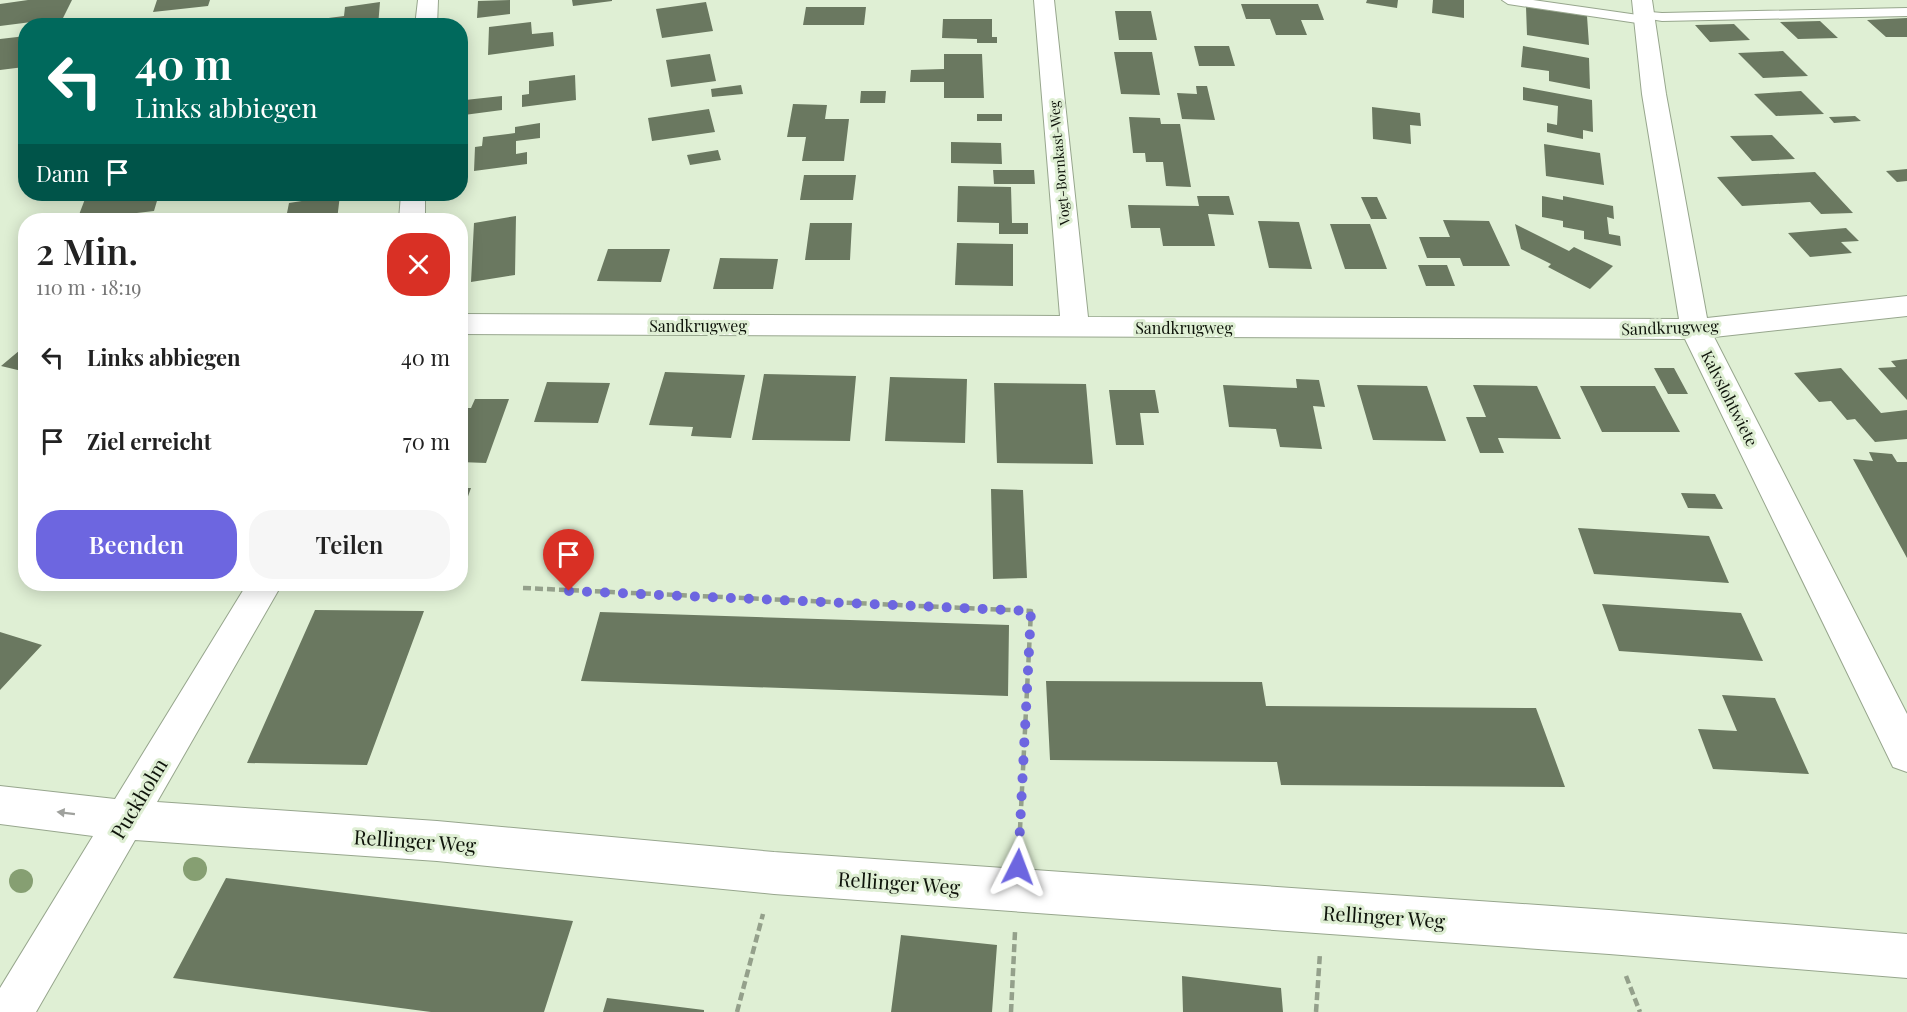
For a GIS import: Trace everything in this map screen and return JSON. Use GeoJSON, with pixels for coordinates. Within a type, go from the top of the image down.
{"type":"FeatureCollection","features":[{"type":"Feature","properties":{"kind":"street"},"geometry":{"type":"LineString","coordinates":[[427,18],[428,0]]}},
{"type":"Feature","properties":{"kind":"street","name":"Vogt-Bornkast-Weg"},"geometry":{"type":"LineString","coordinates":[[1044,0],[1075,327]]}},
{"type":"Feature","properties":{"kind":"street","name":"Kalvslohtwiete"},"geometry":{"type":"LineString","coordinates":[[1643,11],[1695,329],[1907,753]]}},
{"type":"Feature","properties":{"kind":"street","name":"Sandkrugweg"},"geometry":{"type":"LineString","coordinates":[[468,324],[1695,329],[1907,306]]}},
{"type":"Feature","properties":{"kind":"street","name":"Puckholm"},"geometry":{"type":"LineString","coordinates":[[11,1012],[261,591]]}},
{"type":"Feature","properties":{"kind":"street","name":"Rellinger Weg"},"geometry":{"type":"LineString","coordinates":[[0,805],[124,820],[437,841],[774,873],[1907,956]]}},
{"type":"Feature","properties":{"kind":"lane"},"geometry":{"type":"LineString","coordinates":[[1508,0],[1643,11],[1662,16],[1907,12]]}},
{"type":"Feature","properties":{"kind":"path"},"geometry":{"type":"LineString","coordinates":[[523,588],[1031,611],[1011,1012]]}},
{"type":"Feature","properties":{"kind":"path"},"geometry":{"type":"LineString","coordinates":[[737,1012],[774,873]]}},
{"type":"Feature","properties":{"kind":"path"},"geometry":{"type":"LineString","coordinates":[[1316,1012],[1323,912]]}},
{"type":"Feature","properties":{"kind":"building"},"geometry":{"type":"Polygon","coordinates":[[[28,0],[72,0],[63,18],[18,18],[18,24],[0,26],[0,4],[28,0]]]}},
{"type":"Feature","properties":{"kind":"building"},"geometry":{"type":"Polygon","coordinates":[[[157,0],[210,0],[208,6],[153,12],[157,0]]]}},
{"type":"Feature","properties":{"kind":"building"},"geometry":{"type":"Polygon","coordinates":[[[510,0],[510,14],[477,18],[478,1],[510,0]]]}},
{"type":"Feature","properties":{"kind":"building"},"geometry":{"type":"Polygon","coordinates":[[[572,0],[612,0],[612,1],[573,6],[572,0]]]}},
{"type":"Feature","properties":{"kind":"building"},"geometry":{"type":"Polygon","coordinates":[[[1367,0],[1398,0],[1397,8],[1366,3],[1367,0]]]}},
{"type":"Feature","properties":{"kind":"building"},"geometry":{"type":"Polygon","coordinates":[[[1433,0],[1464,0],[1464,18],[1432,13],[1433,0]]]}},
{"type":"Feature","properties":{"kind":"building"},"geometry":{"type":"Polygon","coordinates":[[[380,2],[379,18],[328,18],[344,16],[345,7],[380,2]]]}},
{"type":"Feature","properties":{"kind":"building"},"geometry":{"type":"Polygon","coordinates":[[[706,2],[713,31],[662,38],[656,9],[706,2]]]}},
{"type":"Feature","properties":{"kind":"building"},"geometry":{"type":"Polygon","coordinates":[[[1241,4],[1318,4],[1324,20],[1301,20],[1307,35],[1276,35],[1270,19],[1246,19],[1241,4]]]}},
{"type":"Feature","properties":{"kind":"building"},"geometry":{"type":"Polygon","coordinates":[[[806,7],[866,7],[864,25],[803,25],[806,7]]]}},
{"type":"Feature","properties":{"kind":"building"},"geometry":{"type":"Polygon","coordinates":[[[1526,7],[1587,16],[1589,45],[1527,35],[1526,7]]]}},
{"type":"Feature","properties":{"kind":"building"},"geometry":{"type":"Polygon","coordinates":[[[1115,11],[1151,11],[1157,40],[1119,40],[1115,11]]]}},
{"type":"Feature","properties":{"kind":"building"},"geometry":{"type":"Polygon","coordinates":[[[1907,18],[1907,37],[1886,37],[1867,20],[1907,18]]]}},
{"type":"Feature","properties":{"kind":"building"},"geometry":{"type":"Polygon","coordinates":[[[943,19],[992,19],[992,37],[997,37],[997,43],[977,43],[977,39],[942,38],[943,19]]]}},
{"type":"Feature","properties":{"kind":"building"},"geometry":{"type":"Polygon","coordinates":[[[1820,21],[1838,38],[1798,39],[1780,22],[1820,21]]]}},
{"type":"Feature","properties":{"kind":"building"},"geometry":{"type":"Polygon","coordinates":[[[531,22],[532,34],[553,32],[554,46],[488,55],[489,27],[531,22]]]}},
{"type":"Feature","properties":{"kind":"building"},"geometry":{"type":"Polygon","coordinates":[[[1734,24],[1750,40],[1710,42],[1695,25],[1734,24]]]}},
{"type":"Feature","properties":{"kind":"building"},"geometry":{"type":"Polygon","coordinates":[[[18,37],[18,68],[0,70],[0,39],[18,37]]]}},
{"type":"Feature","properties":{"kind":"building"},"geometry":{"type":"Polygon","coordinates":[[[1194,46],[1229,46],[1235,66],[1199,66],[1194,46]]]}},
{"type":"Feature","properties":{"kind":"building"},"geometry":{"type":"Polygon","coordinates":[[[1523,46],[1589,58],[1590,89],[1549,81],[1549,71],[1521,67],[1523,46]]]}},
{"type":"Feature","properties":{"kind":"building"},"geometry":{"type":"Polygon","coordinates":[[[1783,51],[1808,76],[1763,78],[1738,53],[1783,51]]]}},
{"type":"Feature","properties":{"kind":"building"},"geometry":{"type":"Polygon","coordinates":[[[1114,52],[1152,52],[1160,95],[1121,94],[1114,52]]]}},
{"type":"Feature","properties":{"kind":"building"},"geometry":{"type":"Polygon","coordinates":[[[710,54],[716,81],[671,87],[666,60],[710,54]]]}},
{"type":"Feature","properties":{"kind":"building"},"geometry":{"type":"Polygon","coordinates":[[[944,54],[982,54],[984,98],[944,98],[944,82],[910,82],[911,70],[944,69],[944,54]]]}},
{"type":"Feature","properties":{"kind":"building"},"geometry":{"type":"Polygon","coordinates":[[[575,75],[576,100],[522,107],[522,95],[529,94],[529,81],[575,75]]]}},
{"type":"Feature","properties":{"kind":"building"},"geometry":{"type":"Polygon","coordinates":[[[741,85],[743,94],[712,97],[711,89],[741,85]]]}},
{"type":"Feature","properties":{"kind":"building"},"geometry":{"type":"Polygon","coordinates":[[[1196,86],[1207,86],[1215,120],[1182,119],[1177,93],[1197,94],[1196,86]]]}},
{"type":"Feature","properties":{"kind":"building"},"geometry":{"type":"Polygon","coordinates":[[[1523,87],[1592,100],[1593,132],[1583,130],[1583,139],[1547,132],[1547,123],[1557,125],[1558,106],[1523,100],[1523,87]]]}},
{"type":"Feature","properties":{"kind":"building"},"geometry":{"type":"Polygon","coordinates":[[[861,91],[886,91],[885,103],[860,103],[861,91]]]}},
{"type":"Feature","properties":{"kind":"building"},"geometry":{"type":"Polygon","coordinates":[[[1801,91],[1824,114],[1776,116],[1754,94],[1801,91]]]}},
{"type":"Feature","properties":{"kind":"building"},"geometry":{"type":"Polygon","coordinates":[[[502,96],[502,110],[468,114],[468,100],[502,96]]]}},
{"type":"Feature","properties":{"kind":"building"},"geometry":{"type":"Polygon","coordinates":[[[793,104],[827,105],[825,119],[849,119],[844,161],[802,161],[806,137],[787,137],[793,104]]]}},
{"type":"Feature","properties":{"kind":"building"},"geometry":{"type":"Polygon","coordinates":[[[1372,107],[1420,113],[1421,126],[1410,125],[1411,144],[1373,139],[1372,107]]]}},
{"type":"Feature","properties":{"kind":"building"},"geometry":{"type":"Polygon","coordinates":[[[709,109],[715,132],[652,141],[648,118],[709,109]]]}},
{"type":"Feature","properties":{"kind":"building"},"geometry":{"type":"Polygon","coordinates":[[[977,114],[1002,114],[1002,121],[977,121],[977,114]]]}},
{"type":"Feature","properties":{"kind":"building"},"geometry":{"type":"Polygon","coordinates":[[[1855,116],[1861,121],[1834,123],[1829,117],[1855,116]]]}},
{"type":"Feature","properties":{"kind":"building"},"geometry":{"type":"Polygon","coordinates":[[[1129,117],[1160,118],[1161,124],[1180,124],[1191,187],[1166,186],[1163,162],[1146,162],[1145,153],[1133,153],[1129,117]]]}},
{"type":"Feature","properties":{"kind":"building"},"geometry":{"type":"Polygon","coordinates":[[[540,123],[540,138],[516,141],[516,154],[527,152],[527,164],[474,171],[475,147],[482,146],[483,137],[515,133],[515,127],[540,123]]]}},
{"type":"Feature","properties":{"kind":"building"},"geometry":{"type":"Polygon","coordinates":[[[1772,135],[1795,159],[1752,161],[1730,136],[1772,135]]]}},
{"type":"Feature","properties":{"kind":"building"},"geometry":{"type":"Polygon","coordinates":[[[951,142],[1001,143],[1002,164],[951,163],[951,142]]]}},
{"type":"Feature","properties":{"kind":"building"},"geometry":{"type":"Polygon","coordinates":[[[1544,144],[1600,153],[1604,185],[1546,176],[1544,144]]]}},
{"type":"Feature","properties":{"kind":"building"},"geometry":{"type":"Polygon","coordinates":[[[718,150],[721,160],[690,165],[687,155],[718,150]]]}},
{"type":"Feature","properties":{"kind":"building"},"geometry":{"type":"Polygon","coordinates":[[[1907,169],[1907,181],[1897,182],[1886,171],[1907,169]]]}},
{"type":"Feature","properties":{"kind":"building"},"geometry":{"type":"Polygon","coordinates":[[[993,170],[1034,170],[1035,184],[994,184],[993,170]]]}},
{"type":"Feature","properties":{"kind":"building"},"geometry":{"type":"Polygon","coordinates":[[[1815,172],[1853,213],[1821,214],[1810,202],[1742,206],[1717,177],[1815,172]]]}},
{"type":"Feature","properties":{"kind":"building"},"geometry":{"type":"Polygon","coordinates":[[[804,175],[856,175],[853,200],[800,200],[804,175]]]}},
{"type":"Feature","properties":{"kind":"building"},"geometry":{"type":"Polygon","coordinates":[[[958,186],[1011,187],[1012,223],[1028,223],[1028,234],[999,234],[999,223],[957,222],[958,186]]]}},
{"type":"Feature","properties":{"kind":"building"},"geometry":{"type":"Polygon","coordinates":[[[1197,196],[1229,196],[1234,215],[1208,214],[1215,246],[1163,246],[1160,228],[1131,228],[1128,205],[1199,206],[1197,196]]]}},
{"type":"Feature","properties":{"kind":"building"},"geometry":{"type":"Polygon","coordinates":[[[1542,196],[1563,200],[1563,196],[1613,206],[1614,219],[1607,217],[1609,234],[1620,236],[1621,246],[1584,239],[1584,231],[1563,227],[1563,221],[1542,217],[1542,196]]]}},
{"type":"Feature","properties":{"kind":"building"},"geometry":{"type":"Polygon","coordinates":[[[1361,197],[1377,197],[1387,219],[1371,219],[1361,197]]]}},
{"type":"Feature","properties":{"kind":"building"},"geometry":{"type":"Polygon","coordinates":[[[84,201],[157,201],[154,211],[80,213],[84,201]]]}},
{"type":"Feature","properties":{"kind":"building"},"geometry":{"type":"Polygon","coordinates":[[[339,201],[338,213],[287,213],[289,203],[339,201]]]}},
{"type":"Feature","properties":{"kind":"building"},"geometry":{"type":"Polygon","coordinates":[[[516,216],[515,275],[471,282],[474,223],[516,216]]]}},
{"type":"Feature","properties":{"kind":"building"},"geometry":{"type":"Polygon","coordinates":[[[1443,220],[1489,221],[1510,266],[1463,266],[1460,258],[1427,258],[1419,237],[1450,237],[1443,220]]]}},
{"type":"Feature","properties":{"kind":"building"},"geometry":{"type":"Polygon","coordinates":[[[1258,221],[1299,222],[1312,269],[1269,268],[1258,221]]]}},
{"type":"Feature","properties":{"kind":"building"},"geometry":{"type":"Polygon","coordinates":[[[810,223],[852,223],[850,260],[805,260],[810,223]]]}},
{"type":"Feature","properties":{"kind":"building"},"geometry":{"type":"Polygon","coordinates":[[[1330,224],[1370,224],[1387,269],[1345,269],[1330,224]]]}},
{"type":"Feature","properties":{"kind":"building"},"geometry":{"type":"Polygon","coordinates":[[[1515,224],[1569,251],[1574,247],[1613,266],[1590,289],[1548,267],[1551,264],[1521,249],[1515,224]]]}},
{"type":"Feature","properties":{"kind":"building"},"geometry":{"type":"Polygon","coordinates":[[[1846,228],[1859,241],[1841,242],[1852,253],[1810,257],[1788,233],[1846,228]]]}},
{"type":"Feature","properties":{"kind":"building"},"geometry":{"type":"Polygon","coordinates":[[[957,243],[1013,244],[1013,286],[955,285],[957,243]]]}},
{"type":"Feature","properties":{"kind":"building"},"geometry":{"type":"Polygon","coordinates":[[[608,249],[670,249],[661,282],[597,281],[608,249]]]}},
{"type":"Feature","properties":{"kind":"building"},"geometry":{"type":"Polygon","coordinates":[[[720,258],[778,259],[773,289],[713,289],[720,258]]]}},
{"type":"Feature","properties":{"kind":"building"},"geometry":{"type":"Polygon","coordinates":[[[1418,265],[1447,265],[1455,286],[1426,286],[1418,265]]]}},
{"type":"Feature","properties":{"kind":"building"},"geometry":{"type":"Polygon","coordinates":[[[18,352],[18,370],[1,366],[18,352]]]}},
{"type":"Feature","properties":{"kind":"building"},"geometry":{"type":"Polygon","coordinates":[[[1907,359],[1907,400],[1878,368],[1896,367],[1891,361],[1907,359]]]}},
{"type":"Feature","properties":{"kind":"building"},"geometry":{"type":"Polygon","coordinates":[[[1654,368],[1674,368],[1688,394],[1668,394],[1654,368]]]}},
{"type":"Feature","properties":{"kind":"building"},"geometry":{"type":"Polygon","coordinates":[[[1841,368],[1881,413],[1907,410],[1907,439],[1875,442],[1855,419],[1847,420],[1831,401],[1819,402],[1794,373],[1841,368]]]}},
{"type":"Feature","properties":{"kind":"building"},"geometry":{"type":"Polygon","coordinates":[[[665,372],[745,375],[731,438],[691,436],[693,427],[649,425],[665,372]]]}},
{"type":"Feature","properties":{"kind":"building"},"geometry":{"type":"Polygon","coordinates":[[[764,374],[856,376],[850,441],[752,440],[764,374]]]}},
{"type":"Feature","properties":{"kind":"building"},"geometry":{"type":"Polygon","coordinates":[[[890,377],[967,379],[965,443],[885,441],[890,377]]]}},
{"type":"Feature","properties":{"kind":"building"},"geometry":{"type":"Polygon","coordinates":[[[1296,379],[1319,380],[1325,407],[1313,406],[1322,449],[1280,447],[1276,429],[1229,427],[1223,385],[1297,388],[1296,379]]]}},
{"type":"Feature","properties":{"kind":"building"},"geometry":{"type":"Polygon","coordinates":[[[547,382],[610,383],[598,423],[534,422],[547,382]]]}},
{"type":"Feature","properties":{"kind":"building"},"geometry":{"type":"Polygon","coordinates":[[[994,383],[1086,384],[1093,464],[997,463],[994,383]]]}},
{"type":"Feature","properties":{"kind":"building"},"geometry":{"type":"Polygon","coordinates":[[[1357,385],[1427,386],[1446,441],[1373,440],[1357,385]]]}},
{"type":"Feature","properties":{"kind":"building"},"geometry":{"type":"Polygon","coordinates":[[[1473,385],[1537,386],[1561,439],[1498,438],[1504,453],[1480,453],[1466,417],[1486,417],[1473,385]]]}},
{"type":"Feature","properties":{"kind":"building"},"geometry":{"type":"Polygon","coordinates":[[[1580,386],[1655,386],[1680,432],[1602,432],[1580,386]]]}},
{"type":"Feature","properties":{"kind":"building"},"geometry":{"type":"Polygon","coordinates":[[[1109,390],[1155,390],[1159,413],[1140,413],[1144,445],[1116,445],[1109,390]]]}},
{"type":"Feature","properties":{"kind":"building"},"geometry":{"type":"Polygon","coordinates":[[[475,399],[509,399],[486,463],[468,462],[468,408],[471,408],[475,399]]]}},
{"type":"Feature","properties":{"kind":"building"},"geometry":{"type":"Polygon","coordinates":[[[1869,452],[1892,454],[1897,462],[1907,462],[1907,558],[1853,459],[1873,461],[1869,452]]]}},
{"type":"Feature","properties":{"kind":"building"},"geometry":{"type":"Polygon","coordinates":[[[991,489],[1023,490],[1027,578],[993,579],[991,489]]]}},
{"type":"Feature","properties":{"kind":"building"},"geometry":{"type":"Polygon","coordinates":[[[1681,493],[1715,494],[1723,509],[1688,508],[1681,493]]]}},
{"type":"Feature","properties":{"kind":"building"},"geometry":{"type":"Polygon","coordinates":[[[1578,528],[1709,536],[1729,583],[1594,574],[1578,528]]]}},
{"type":"Feature","properties":{"kind":"building"},"geometry":{"type":"Polygon","coordinates":[[[1602,604],[1741,613],[1763,661],[1619,651],[1602,604]]]}},
{"type":"Feature","properties":{"kind":"building"},"geometry":{"type":"Polygon","coordinates":[[[315,610],[424,611],[367,765],[247,763],[315,610]]]}},
{"type":"Feature","properties":{"kind":"building"},"geometry":{"type":"Polygon","coordinates":[[[600,612],[1009,625],[1008,696],[581,681],[600,612]]]}},
{"type":"Feature","properties":{"kind":"building"},"geometry":{"type":"Polygon","coordinates":[[[0,632],[42,645],[0,690],[0,632]]]}},
{"type":"Feature","properties":{"kind":"building"},"geometry":{"type":"Polygon","coordinates":[[[1046,681],[1262,682],[1266,706],[1536,708],[1565,787],[1281,785],[1277,762],[1050,760],[1046,681]]]}},
{"type":"Feature","properties":{"kind":"building"},"geometry":{"type":"Polygon","coordinates":[[[1722,695],[1775,698],[1809,774],[1713,769],[1698,729],[1737,731],[1722,695]]]}},
{"type":"Feature","properties":{"kind":"building"},"geometry":{"type":"Polygon","coordinates":[[[226,878],[573,921],[544,1012],[431,1012],[173,978],[226,878]]]}},
{"type":"Feature","properties":{"kind":"building"},"geometry":{"type":"Polygon","coordinates":[[[901,935],[997,945],[992,1012],[891,1012],[901,935]]]}},
{"type":"Feature","properties":{"kind":"building"},"geometry":{"type":"Polygon","coordinates":[[[1182,976],[1281,988],[1283,1012],[1183,1012],[1182,976]]]}},
{"type":"Feature","properties":{"kind":"building"},"geometry":{"type":"Polygon","coordinates":[[[607,998],[704,1010],[704,1012],[603,1012],[607,998]]]}},
{"type":"Feature","properties":{"kind":"route"},"geometry":{"type":"LineString","coordinates":[[569,591],[1031,611],[1018,867]]}}]}
